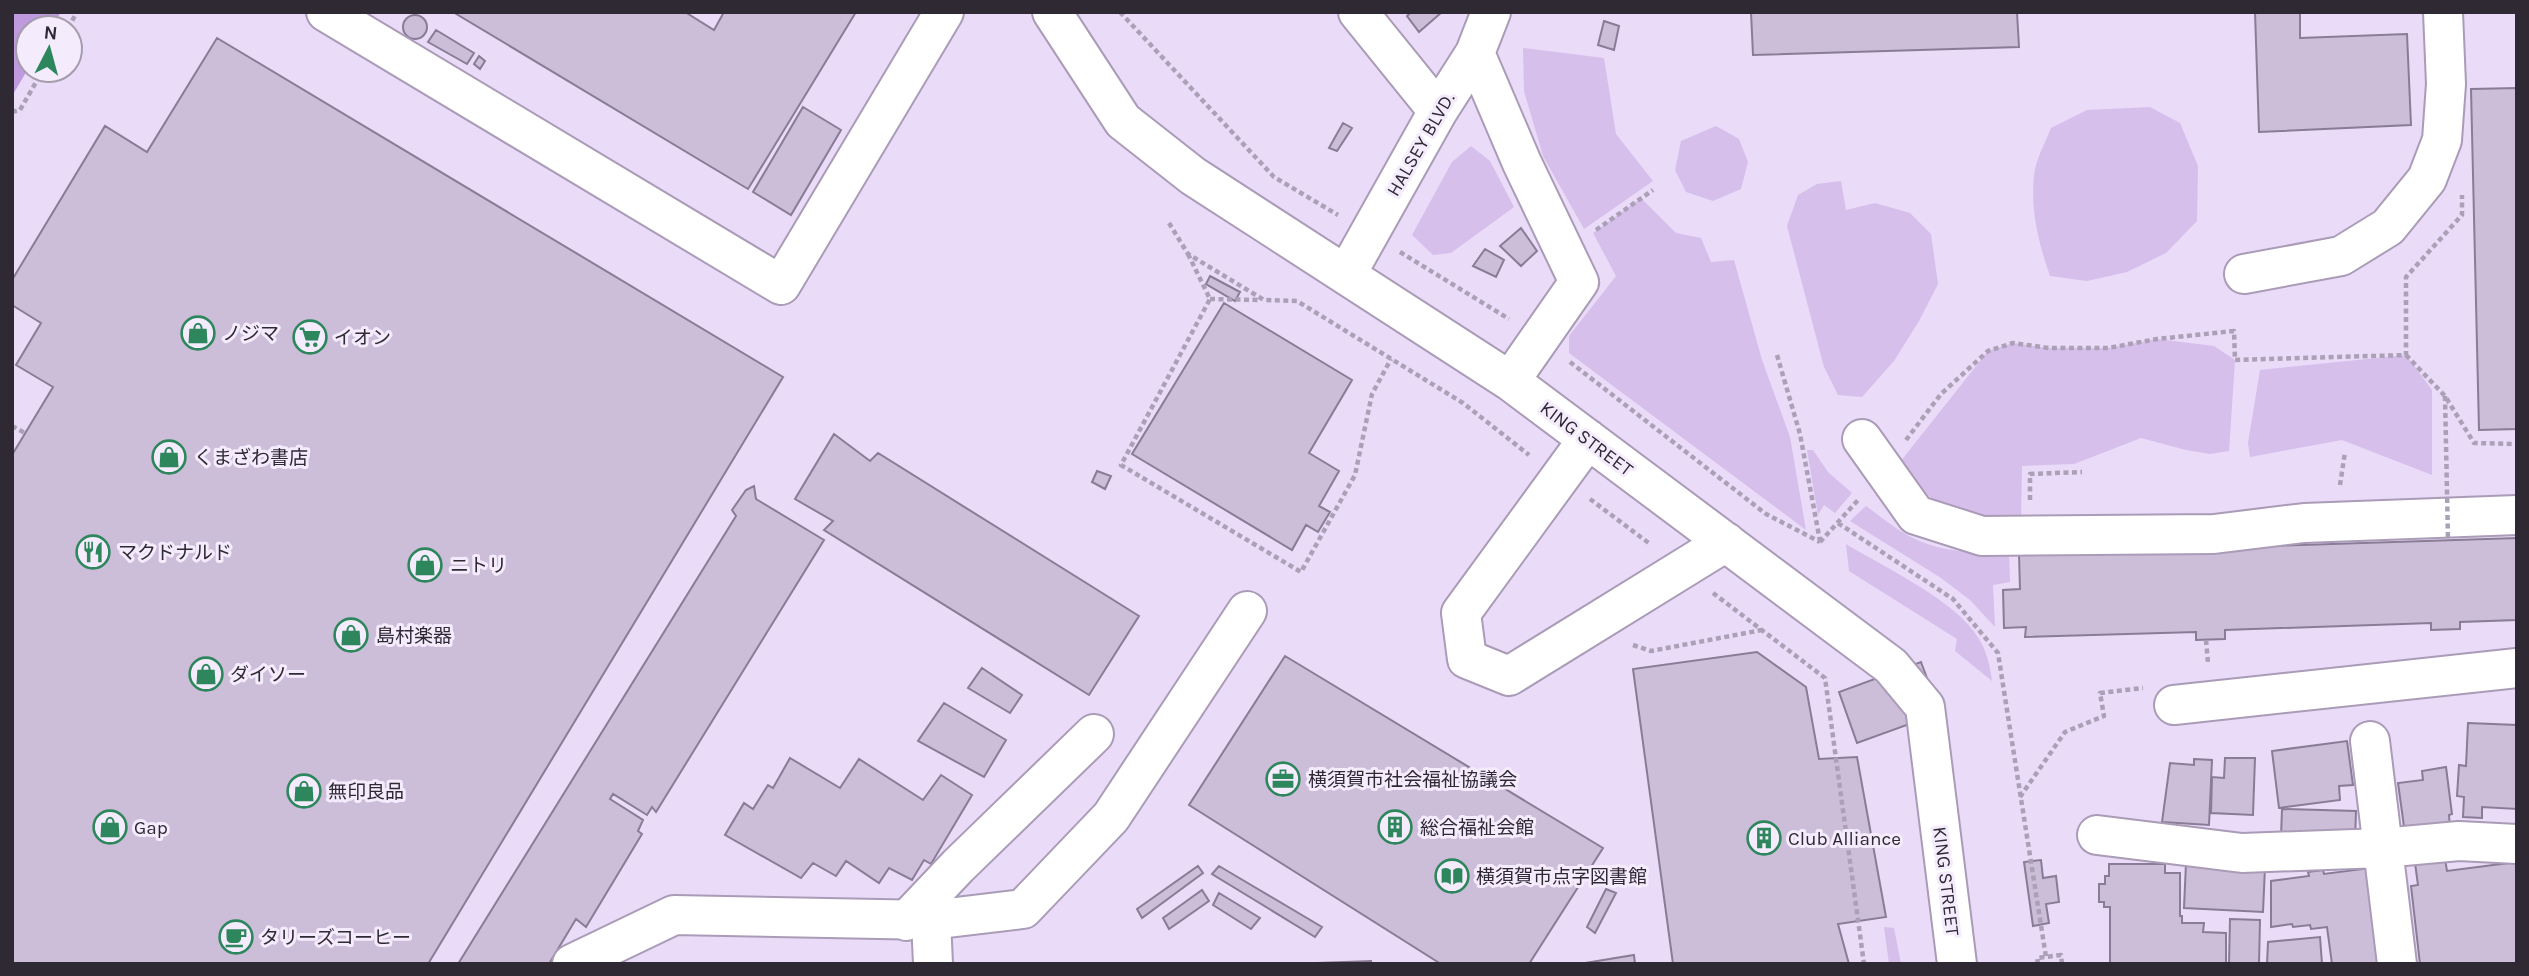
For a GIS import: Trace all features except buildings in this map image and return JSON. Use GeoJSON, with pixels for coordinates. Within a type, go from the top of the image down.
{"type":"FeatureCollection","features":[{"type":"Feature","properties":{"kind":"street"},"geometry":{"type":"LineString","coordinates":[[326,12],[781,285],[944,12]]}},
{"type":"Feature","properties":{"kind":"street","name":"KING STREET"},"geometry":{"type":"LineString","coordinates":[[1052,12],[1123,121],[1193,176],[1510,381],[1891,666],[1925,707],[1957,964]]}},
{"type":"Feature","properties":{"kind":"street"},"geometry":{"type":"LineString","coordinates":[[1358,12],[1437,111]]}},
{"type":"Feature","properties":{"kind":"street","name":"HALSEY BLVD."},"geometry":{"type":"LineString","coordinates":[[1346,275],[1437,111],[1475,53],[1491,12]]}},
{"type":"Feature","properties":{"kind":"street"},"geometry":{"type":"LineString","coordinates":[[2244,274],[2341,256],[2388,227],[2427,179],[2442,140],[2446,84],[2443,12]]}},
{"type":"Feature","properties":{"kind":"street"},"geometry":{"type":"LineString","coordinates":[[1475,53],[1522,163],[1579,282],[1510,381]]}},
{"type":"Feature","properties":{"kind":"street"},"geometry":{"type":"LineString","coordinates":[[1588,439],[1461,613],[1467,659],[1509,676],[1726,542]]}},
{"type":"Feature","properties":{"kind":"street"},"geometry":{"type":"LineString","coordinates":[[1861,439],[1916,515],[1982,536],[2214,534],[2304,523],[2517,515]]}},
{"type":"Feature","properties":{"kind":"street"},"geometry":{"type":"LineString","coordinates":[[572,964],[674,915],[919,920],[1023,909],[1111,817],[1247,611]]}},
{"type":"Feature","properties":{"kind":"street"},"geometry":{"type":"LineString","coordinates":[[2174,705],[2517,668]]}},
{"type":"Feature","properties":{"kind":"street"},"geometry":{"type":"LineString","coordinates":[[919,920],[958,866],[1094,734]]}},
{"type":"Feature","properties":{"kind":"street"},"geometry":{"type":"LineString","coordinates":[[2370,741],[2397,964]]}},
{"type":"Feature","properties":{"kind":"street"},"geometry":{"type":"LineString","coordinates":[[2097,835],[2242,853],[2382,848],[2459,841],[2517,844]]}},
{"type":"Feature","properties":{"kind":"street"},"geometry":{"type":"LineString","coordinates":[[919,920],[933,964]]}},
{"type":"Feature","properties":{"kind":"path"},"geometry":{"type":"LineString","coordinates":[[1120,12],[1274,177],[1346,220]]}},
{"type":"Feature","properties":{"kind":"path"},"geometry":{"type":"LineString","coordinates":[[12,112],[20,110],[35,84]]}},
{"type":"Feature","properties":{"kind":"path"},"geometry":{"type":"LineString","coordinates":[[1587,236],[1653,190]]}},
{"type":"Feature","properties":{"kind":"path"},"geometry":{"type":"LineString","coordinates":[[1169,223],[1210,299]]}},
{"type":"Feature","properties":{"kind":"path"},"geometry":{"type":"LineString","coordinates":[[1394,248],[1540,339],[1766,514],[1820,542],[1800,434],[1777,355]]}},
{"type":"Feature","properties":{"kind":"path"},"geometry":{"type":"LineString","coordinates":[[1188,254],[1264,300]]}},
{"type":"Feature","properties":{"kind":"path"},"geometry":{"type":"LineString","coordinates":[[1210,299],[1297,302],[1463,403]]}},
{"type":"Feature","properties":{"kind":"path"},"geometry":{"type":"LineString","coordinates":[[1210,299],[1121,465],[1301,572],[1355,475],[1372,394],[1391,359]]}},
{"type":"Feature","properties":{"kind":"path"},"geometry":{"type":"LineString","coordinates":[[2406,355],[2445,396],[2474,443],[2517,444]]}},
{"type":"Feature","properties":{"kind":"path"},"geometry":{"type":"LineString","coordinates":[[2445,396],[2448,540]]}},
{"type":"Feature","properties":{"kind":"path"},"geometry":{"type":"LineString","coordinates":[[12,426],[25,433]]}},
{"type":"Feature","properties":{"kind":"path"},"geometry":{"type":"LineString","coordinates":[[2029,536],[2030,474],[2082,472]]}},
{"type":"Feature","properties":{"kind":"path"},"geometry":{"type":"LineString","coordinates":[[1838,523],[1953,599],[1998,653],[2046,957]]}},
{"type":"Feature","properties":{"kind":"path"},"geometry":{"type":"LineString","coordinates":[[1706,588],[1825,678],[1864,964]]}},
{"type":"Feature","properties":{"kind":"path"},"geometry":{"type":"LineString","coordinates":[[1625,642],[1651,651],[1762,630]]}},
{"type":"Feature","properties":{"kind":"path"},"geometry":{"type":"LineString","coordinates":[[2020,798],[2065,732],[2104,716]]}},
{"type":"Feature","properties":{"kind":"path"},"geometry":{"type":"LineString","coordinates":[[2038,964],[2037,958],[2062,954],[2062,964]]}},
{"type":"Feature","properties":{"kind":"shaded area"},"geometry":{"type":"Polygon","coordinates":[[[12,12],[61,12],[14,14],[14,84],[19,84],[12,96],[12,12]]]}},
{"type":"Feature","properties":{"kind":"shaded area"},"geometry":{"type":"Polygon","coordinates":[[[1523,48],[1604,58],[1616,134],[1653,181],[1584,229],[1543,156],[1524,91],[1523,48]]]}},
{"type":"Feature","properties":{"kind":"shaded area"},"geometry":{"type":"Polygon","coordinates":[[[2150,107],[2180,123],[2198,166],[2197,221],[2166,253],[2127,272],[2087,281],[2050,276],[2038,237],[2033,183],[2036,164],[2051,128],[2087,110],[2150,107]]]}},
{"type":"Feature","properties":{"kind":"shaded area"},"geometry":{"type":"Polygon","coordinates":[[[1716,126],[1739,139],[1748,162],[1741,189],[1713,201],[1686,192],[1675,170],[1681,141],[1716,126]]]}},
{"type":"Feature","properties":{"kind":"shaded area"},"geometry":{"type":"Polygon","coordinates":[[[1471,146],[1490,161],[1514,207],[1451,253],[1433,255],[1412,235],[1452,162],[1471,146]]]}},
{"type":"Feature","properties":{"kind":"shaded area"},"geometry":{"type":"Polygon","coordinates":[[[1841,181],[1846,210],[1875,203],[1910,213],[1931,234],[1938,284],[1894,361],[1862,397],[1838,395],[1824,367],[1787,226],[1798,195],[1817,184],[1841,181]]]}},
{"type":"Feature","properties":{"kind":"shaded area"},"geometry":{"type":"Polygon","coordinates":[[[1641,198],[1676,233],[1701,238],[1711,262],[1734,260],[1762,360],[1790,437],[1806,530],[1569,353],[1569,336],[1616,276],[1593,233],[1641,198]]]}},
{"type":"Feature","properties":{"kind":"shaded area"},"geometry":{"type":"Polygon","coordinates":[[[2157,339],[2214,346],[2235,360],[2229,451],[2210,454],[2141,438],[2074,464],[2022,466],[2021,519],[1980,519],[1937,503],[1896,467],[1988,351],[2013,343],[2049,348],[2108,348],[2157,339]]]}},
{"type":"Feature","properties":{"kind":"shaded area"},"geometry":{"type":"Polygon","coordinates":[[[2406,355],[2432,390],[2432,475],[2342,440],[2250,457],[2248,443],[2260,370],[2406,355]]]}},
{"type":"Feature","properties":{"kind":"shaded area"},"geometry":{"type":"Polygon","coordinates":[[[1807,450],[1813,450],[1828,472],[1852,493],[1835,513],[1824,505],[1818,515],[1807,450]]]}},
{"type":"Feature","properties":{"kind":"shaded area"},"geometry":{"type":"Polygon","coordinates":[[[1866,506],[1905,534],[1934,546],[1971,552],[2009,551],[2010,582],[1993,585],[1995,627],[1970,600],[1941,578],[1850,521],[1866,506]]]}},
{"type":"Feature","properties":{"kind":"shaded area"},"geometry":{"type":"Polygon","coordinates":[[[1846,544],[1919,586],[1969,625],[1982,644],[1992,681],[1955,651],[1957,639],[1849,571],[1846,544]]]}},
{"type":"Feature","properties":{"kind":"shaded area"},"geometry":{"type":"Polygon","coordinates":[[[1884,927],[1894,928],[1901,964],[1889,964],[1884,927]]]}},
{"type":"Feature","properties":{"kind":"place","name":"ノジマ"},"geometry":{"type":"Point","coordinates":[198,333]}},
{"type":"Feature","properties":{"kind":"place","name":"イオン"},"geometry":{"type":"Point","coordinates":[310,337]}},
{"type":"Feature","properties":{"kind":"place","name":"くまざわ書店"},"geometry":{"type":"Point","coordinates":[169,457]}},
{"type":"Feature","properties":{"kind":"place","name":"マクドナルド"},"geometry":{"type":"Point","coordinates":[93,552]}},
{"type":"Feature","properties":{"kind":"place","name":"ニトリ"},"geometry":{"type":"Point","coordinates":[425,565]}},
{"type":"Feature","properties":{"kind":"place","name":"島村楽器"},"geometry":{"type":"Point","coordinates":[351,635]}},
{"type":"Feature","properties":{"kind":"place","name":"ダイソー"},"geometry":{"type":"Point","coordinates":[206,674]}},
{"type":"Feature","properties":{"kind":"place","name":"横須賀市社会福祉協議会"},"geometry":{"type":"Point","coordinates":[1283,779]}},
{"type":"Feature","properties":{"kind":"place","name":"無印良品"},"geometry":{"type":"Point","coordinates":[304,791]}},
{"type":"Feature","properties":{"kind":"place","name":"Gap"},"geometry":{"type":"Point","coordinates":[110,827]}},
{"type":"Feature","properties":{"kind":"place","name":"総合福祉会館"},"geometry":{"type":"Point","coordinates":[1395,827]}},
{"type":"Feature","properties":{"kind":"place","name":"Club Alliance"},"geometry":{"type":"Point","coordinates":[1764,838]}},
{"type":"Feature","properties":{"kind":"place","name":"横須賀市点字図書館"},"geometry":{"type":"Point","coordinates":[1452,876]}},
{"type":"Feature","properties":{"kind":"place","name":"タリーズコーヒー"},"geometry":{"type":"Point","coordinates":[236,937]}}]}
